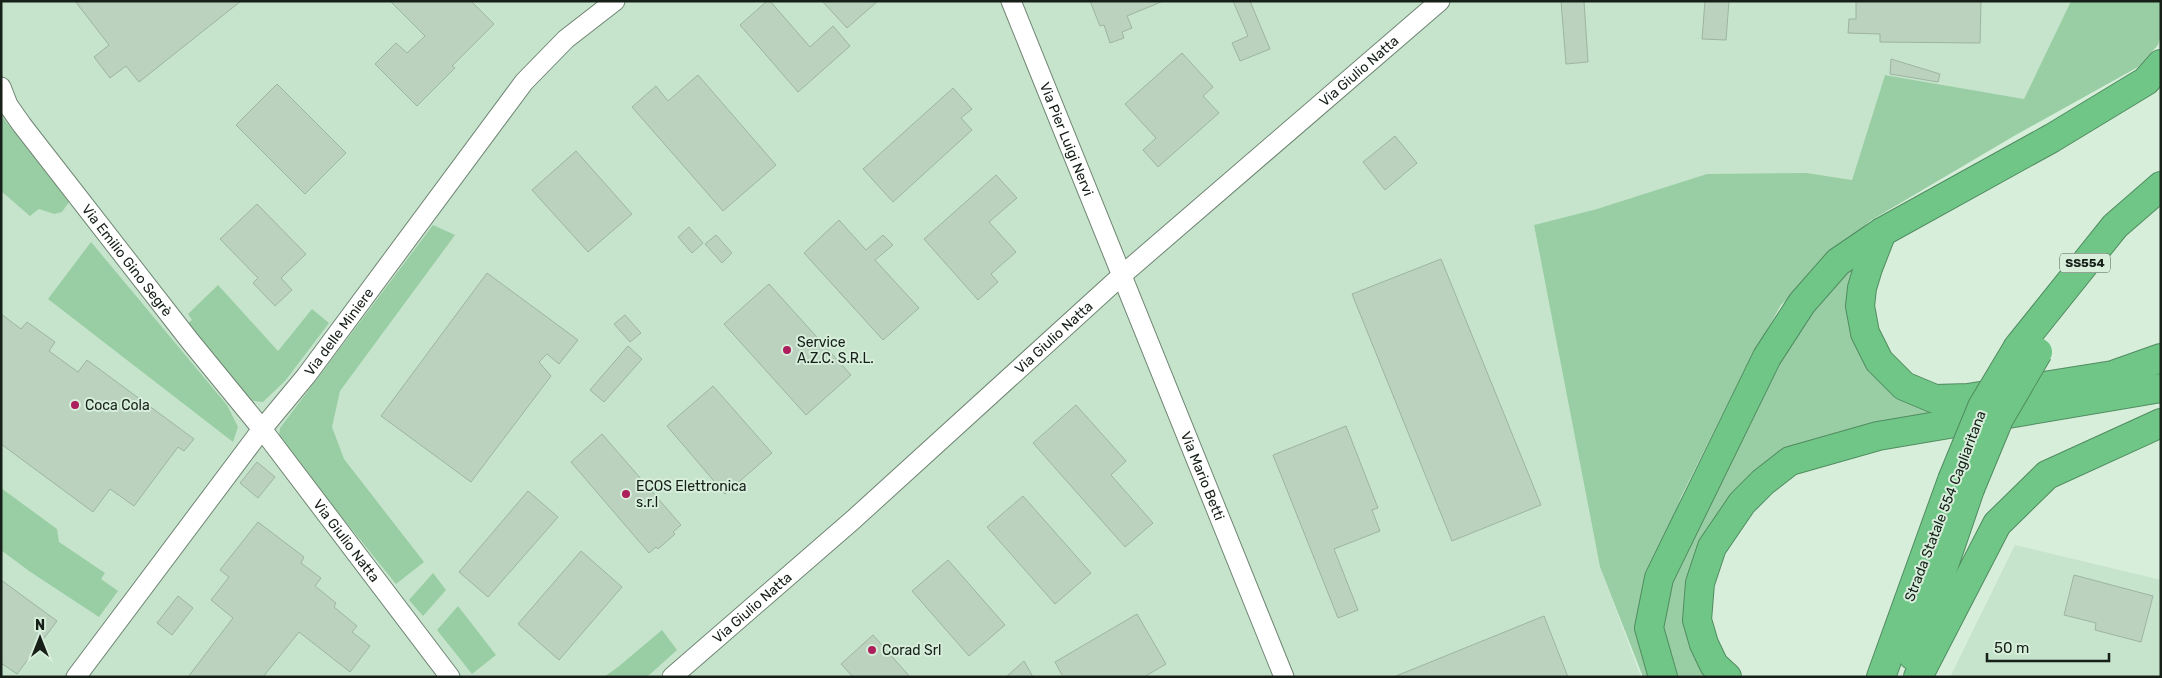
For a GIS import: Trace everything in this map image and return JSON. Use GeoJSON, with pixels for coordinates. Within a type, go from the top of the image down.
{"type":"FeatureCollection","features":[{"type":"Feature","properties":{"kind":"highway"},"geometry":{"type":"LineString","coordinates":[[1663,677],[1649,628],[1659,578],[1768,357],[1802,303],[1838,262],[1882,232],[2060,132],[2146,81],[2161,64]]}},
{"type":"Feature","properties":{"kind":"highway","name":"Strada Statale 554 Cagliaritana"},"geometry":{"type":"LineString","coordinates":[[1881,677],[1961,484],[1999,418],[2028,350],[2115,226],[2161,186]]}},
{"type":"Feature","properties":{"kind":"highway","name":"Strada Statale 554 Cagliaritana"},"geometry":{"type":"LineString","coordinates":[[2028,350],[2120,242],[2161,209]]}},
{"type":"Feature","properties":{"kind":"highway"},"geometry":{"type":"LineString","coordinates":[[1882,232],[1862,288],[1860,306],[1865,333],[1879,361],[1904,386],[1934,399],[1968,398],[2113,376],[2161,358]]}},
{"type":"Feature","properties":{"kind":"highway"},"geometry":{"type":"LineString","coordinates":[[1727,677],[1714,665],[1704,644],[1697,620],[1700,583],[1712,547],[1742,503],[1790,461],[1878,436],[2161,388]]}},
{"type":"Feature","properties":{"kind":"highway"},"geometry":{"type":"LineString","coordinates":[[1918,677],[1997,524],[2047,476],[2161,423]]}},
{"type":"Feature","properties":{"kind":"highway","name":"Strada Statale 554 Cagliaritana"},"geometry":{"type":"LineString","coordinates":[[1906,677],[1961,484]]}},
{"type":"Feature","properties":{"kind":"highway"},"geometry":{"type":"LineString","coordinates":[[1867,677],[1897,636]]}},
{"type":"Feature","properties":{"kind":"street","name":"Via delle Miniere"},"geometry":{"type":"LineString","coordinates":[[76,677],[262,429],[306,376],[524,82],[566,39],[615,1]]}},
{"type":"Feature","properties":{"kind":"street","name":"Via Pier Luigi Nervi"},"geometry":{"type":"LineString","coordinates":[[1010,1],[1121,276]]}},
{"type":"Feature","properties":{"kind":"street","name":"Via Giulio Natta"},"geometry":{"type":"LineString","coordinates":[[672,677],[861,512],[1121,276],[1440,1]]}},
{"type":"Feature","properties":{"kind":"street","name":"Via Emilio Gino Segrè"},"geometry":{"type":"LineString","coordinates":[[1,87],[8,105],[22,125],[190,341],[262,429]]}},
{"type":"Feature","properties":{"kind":"street","name":"Via Mario Betti"},"geometry":{"type":"LineString","coordinates":[[1121,276],[1284,677]]}},
{"type":"Feature","properties":{"kind":"street","name":"Via Giulio Natta"},"geometry":{"type":"LineString","coordinates":[[262,429],[450,677]]}},
{"type":"Feature","properties":{"kind":"shaded area"},"geometry":{"type":"Polygon","coordinates":[[[1,1],[2071,1],[2024,99],[1885,75],[1852,180],[1807,173],[1597,209],[1534,225],[1600,567],[1641,677],[1,677],[1,1]]]}},
{"type":"Feature","properties":{"kind":"shaded area"},"geometry":{"type":"Polygon","coordinates":[[[2015,545],[2161,580],[2161,677],[1950,677],[2015,545]]]}},
{"type":"Feature","properties":{"kind":"green space"},"geometry":{"type":"Polygon","coordinates":[[[2071,1],[2161,1],[2161,35],[2158,45],[2138,67],[2014,136],[1870,221],[1781,305],[1744,371],[1681,497],[1641,605],[1654,677],[1643,677],[1600,567],[1534,225],[1597,209],[1707,174],[1807,173],[1852,180],[1885,75],[2024,99],[2071,1]]]}},
{"type":"Feature","properties":{"kind":"green space"},"geometry":{"type":"Polygon","coordinates":[[[1,115],[69,202],[62,212],[54,214],[39,209],[30,216],[1,191],[1,115]]]}},
{"type":"Feature","properties":{"kind":"green space"},"geometry":{"type":"Polygon","coordinates":[[[433,225],[455,235],[340,391],[332,427],[344,459],[424,562],[396,584],[282,443],[279,436],[280,428],[433,225]]]}},
{"type":"Feature","properties":{"kind":"green space"},"geometry":{"type":"Polygon","coordinates":[[[91,242],[227,405],[238,427],[233,442],[48,299],[91,242]]]}},
{"type":"Feature","properties":{"kind":"green space"},"geometry":{"type":"Polygon","coordinates":[[[1854,259],[1865,358],[1969,406],[1760,469],[1714,519],[1696,555],[1707,677],[1673,677],[1660,616],[1668,575],[1778,355],[1854,259]]]}},
{"type":"Feature","properties":{"kind":"green space"},"geometry":{"type":"Polygon","coordinates":[[[218,285],[278,351],[312,309],[329,323],[285,381],[263,402],[253,401],[244,394],[188,323],[192,320],[188,314],[218,285]]]}},
{"type":"Feature","properties":{"kind":"green space"},"geometry":{"type":"Polygon","coordinates":[[[1,488],[57,529],[59,542],[105,573],[101,579],[118,591],[99,617],[29,571],[1,550],[1,488]]]}},
{"type":"Feature","properties":{"kind":"green space"},"geometry":{"type":"Polygon","coordinates":[[[433,573],[446,590],[423,616],[409,600],[433,573]]]}},
{"type":"Feature","properties":{"kind":"green space"},"geometry":{"type":"Polygon","coordinates":[[[458,606],[496,655],[472,674],[437,630],[458,606]]]}},
{"type":"Feature","properties":{"kind":"green space"},"geometry":{"type":"Polygon","coordinates":[[[662,630],[677,650],[647,677],[604,677],[618,667],[662,630]]]}},
{"type":"Feature","properties":{"kind":"building"},"geometry":{"type":"Polygon","coordinates":[[[75,1],[241,1],[139,82],[126,66],[110,78],[94,57],[109,45],[75,1]]]}},
{"type":"Feature","properties":{"kind":"building"},"geometry":{"type":"Polygon","coordinates":[[[390,1],[471,1],[494,24],[452,66],[455,68],[417,106],[375,64],[396,43],[407,53],[425,36],[390,1]]]}},
{"type":"Feature","properties":{"kind":"building"},"geometry":{"type":"Polygon","coordinates":[[[767,1],[770,1],[810,47],[833,26],[850,46],[798,92],[740,25],[767,1]]]}},
{"type":"Feature","properties":{"kind":"building"},"geometry":{"type":"Polygon","coordinates":[[[822,1],[878,1],[847,28],[822,1]]]}},
{"type":"Feature","properties":{"kind":"building"},"geometry":{"type":"Polygon","coordinates":[[[1090,1],[1161,2],[1127,16],[1132,28],[1122,32],[1124,38],[1110,43],[1104,25],[1100,26],[1090,1]]]}},
{"type":"Feature","properties":{"kind":"building"},"geometry":{"type":"Polygon","coordinates":[[[1233,1],[1250,1],[1270,49],[1240,61],[1232,43],[1248,36],[1233,1]]]}},
{"type":"Feature","properties":{"kind":"building"},"geometry":{"type":"Polygon","coordinates":[[[1561,1],[1584,1],[1588,62],[1566,64],[1561,1]]]}},
{"type":"Feature","properties":{"kind":"building"},"geometry":{"type":"Polygon","coordinates":[[[1705,1],[1729,1],[1726,40],[1702,39],[1705,1]]]}},
{"type":"Feature","properties":{"kind":"building"},"geometry":{"type":"Polygon","coordinates":[[[1856,1],[1981,1],[1980,43],[1880,42],[1880,34],[1848,33],[1849,19],[1856,19],[1856,1]]]}},
{"type":"Feature","properties":{"kind":"building"},"geometry":{"type":"Polygon","coordinates":[[[1182,53],[1213,87],[1203,96],[1219,113],[1158,167],[1143,150],[1156,138],[1125,104],[1182,53]]]}},
{"type":"Feature","properties":{"kind":"building"},"geometry":{"type":"Polygon","coordinates":[[[1891,59],[1940,74],[1938,82],[1890,74],[1891,59]]]}},
{"type":"Feature","properties":{"kind":"building"},"geometry":{"type":"Polygon","coordinates":[[[698,75],[776,165],[723,211],[632,107],[656,86],[668,101],[698,75]]]}},
{"type":"Feature","properties":{"kind":"building"},"geometry":{"type":"Polygon","coordinates":[[[277,84],[346,153],[305,194],[236,125],[277,84]]]}},
{"type":"Feature","properties":{"kind":"building"},"geometry":{"type":"Polygon","coordinates":[[[953,88],[972,109],[961,118],[972,130],[893,202],[863,169],[953,88]]]}},
{"type":"Feature","properties":{"kind":"building"},"geometry":{"type":"Polygon","coordinates":[[[1395,136],[1417,163],[1385,190],[1363,162],[1395,136]]]}},
{"type":"Feature","properties":{"kind":"building"},"geometry":{"type":"Polygon","coordinates":[[[576,151],[632,214],[588,252],[532,190],[576,151]]]}},
{"type":"Feature","properties":{"kind":"building"},"geometry":{"type":"Polygon","coordinates":[[[996,175],[1017,198],[989,222],[1016,252],[991,274],[998,282],[978,300],[924,239],[996,175]]]}},
{"type":"Feature","properties":{"kind":"building"},"geometry":{"type":"Polygon","coordinates":[[[257,204],[306,254],[281,278],[292,290],[275,306],[253,283],[258,278],[220,239],[257,204]]]}},
{"type":"Feature","properties":{"kind":"building"},"geometry":{"type":"Polygon","coordinates":[[[839,220],[866,250],[883,235],[893,245],[875,260],[919,308],[883,340],[804,253],[839,220]]]}},
{"type":"Feature","properties":{"kind":"building"},"geometry":{"type":"Polygon","coordinates":[[[689,227],[703,243],[692,253],[678,237],[689,227]]]}},
{"type":"Feature","properties":{"kind":"building"},"geometry":{"type":"Polygon","coordinates":[[[716,235],[732,253],[722,263],[705,244],[716,235]]]}},
{"type":"Feature","properties":{"kind":"building"},"geometry":{"type":"Polygon","coordinates":[[[1441,259],[1541,505],[1452,541],[1352,294],[1441,259]]]}},
{"type":"Feature","properties":{"kind":"building"},"geometry":{"type":"Polygon","coordinates":[[[487,273],[578,340],[559,364],[547,354],[539,362],[551,376],[471,482],[381,416],[487,273]]]}},
{"type":"Feature","properties":{"kind":"building","name":"Service A.Z.C. S.R.L."},"geometry":{"type":"Polygon","coordinates":[[[769,284],[851,375],[806,415],[724,324],[769,284]]]}},
{"type":"Feature","properties":{"kind":"building","name":"Coca Cola"},"geometry":{"type":"Polygon","coordinates":[[[1,314],[21,329],[27,322],[55,342],[49,351],[78,372],[87,360],[194,439],[184,451],[178,447],[134,506],[110,489],[93,512],[1,444],[1,314]]]}},
{"type":"Feature","properties":{"kind":"building"},"geometry":{"type":"Polygon","coordinates":[[[625,315],[641,333],[630,342],[614,324],[625,315]]]}},
{"type":"Feature","properties":{"kind":"building"},"geometry":{"type":"Polygon","coordinates":[[[628,346],[642,359],[604,402],[590,390],[628,346]]]}},
{"type":"Feature","properties":{"kind":"building"},"geometry":{"type":"Polygon","coordinates":[[[713,386],[772,453],[725,494],[667,426],[713,386]]]}},
{"type":"Feature","properties":{"kind":"building"},"geometry":{"type":"Polygon","coordinates":[[[1076,405],[1126,461],[1111,475],[1153,523],[1125,547],[1033,443],[1076,405]]]}},
{"type":"Feature","properties":{"kind":"building"},"geometry":{"type":"Polygon","coordinates":[[[1346,426],[1378,508],[1372,510],[1380,531],[1334,549],[1358,610],[1338,618],[1273,455],[1346,426]]]}},
{"type":"Feature","properties":{"kind":"building","name":"ECOS Elettronica s.r.l"},"geometry":{"type":"Polygon","coordinates":[[[602,434],[681,525],[673,532],[675,534],[658,549],[656,547],[649,553],[571,462],[602,434]]]}},
{"type":"Feature","properties":{"kind":"building"},"geometry":{"type":"Polygon","coordinates":[[[257,462],[275,477],[258,498],[240,483],[257,462]]]}},
{"type":"Feature","properties":{"kind":"building"},"geometry":{"type":"Polygon","coordinates":[[[528,491],[558,517],[488,597],[459,572],[528,491]]]}},
{"type":"Feature","properties":{"kind":"building"},"geometry":{"type":"Polygon","coordinates":[[[1023,496],[1091,573],[1055,604],[987,527],[1023,496]]]}},
{"type":"Feature","properties":{"kind":"building"},"geometry":{"type":"Polygon","coordinates":[[[258,522],[304,557],[301,563],[321,578],[315,586],[336,603],[334,607],[357,626],[352,632],[370,646],[350,672],[299,632],[263,677],[188,677],[233,618],[211,600],[229,577],[220,570],[258,522]]]}},
{"type":"Feature","properties":{"kind":"building"},"geometry":{"type":"Polygon","coordinates":[[[581,551],[622,587],[559,660],[518,624],[581,551]]]}},
{"type":"Feature","properties":{"kind":"building"},"geometry":{"type":"Polygon","coordinates":[[[948,560],[1005,625],[969,656],[912,591],[948,560]]]}},
{"type":"Feature","properties":{"kind":"building"},"geometry":{"type":"Polygon","coordinates":[[[2074,575],[2153,596],[2141,642],[2095,630],[2096,623],[2064,615],[2074,575]]]}},
{"type":"Feature","properties":{"kind":"building"},"geometry":{"type":"Polygon","coordinates":[[[1,580],[57,621],[17,674],[1,663],[1,580]]]}},
{"type":"Feature","properties":{"kind":"building"},"geometry":{"type":"Polygon","coordinates":[[[178,596],[193,608],[172,635],[157,623],[178,596]]]}},
{"type":"Feature","properties":{"kind":"building"},"geometry":{"type":"Polygon","coordinates":[[[1137,614],[1166,664],[1144,677],[1063,677],[1055,662],[1137,614]]]}},
{"type":"Feature","properties":{"kind":"building"},"geometry":{"type":"Polygon","coordinates":[[[1544,616],[1568,677],[1396,677],[1396,676],[1544,616]]]}},
{"type":"Feature","properties":{"kind":"building","name":"Corad Srl"},"geometry":{"type":"Polygon","coordinates":[[[873,635],[910,677],[853,677],[841,664],[873,635]]]}},
{"type":"Feature","properties":{"kind":"building"},"geometry":{"type":"Polygon","coordinates":[[[1024,661],[1033,677],[1006,677],[1024,661]]]}},
{"type":"Feature","properties":{"kind":"place","name":"Service A.Z.C. S.R.L."},"geometry":{"type":"Point","coordinates":[787,350]}},
{"type":"Feature","properties":{"kind":"place","name":"Coca Cola"},"geometry":{"type":"Point","coordinates":[75,405]}},
{"type":"Feature","properties":{"kind":"place","name":"ECOS Elettronica s.r.l"},"geometry":{"type":"Point","coordinates":[626,494]}},
{"type":"Feature","properties":{"kind":"place","name":"Corad Srl"},"geometry":{"type":"Point","coordinates":[872,650]}}]}
